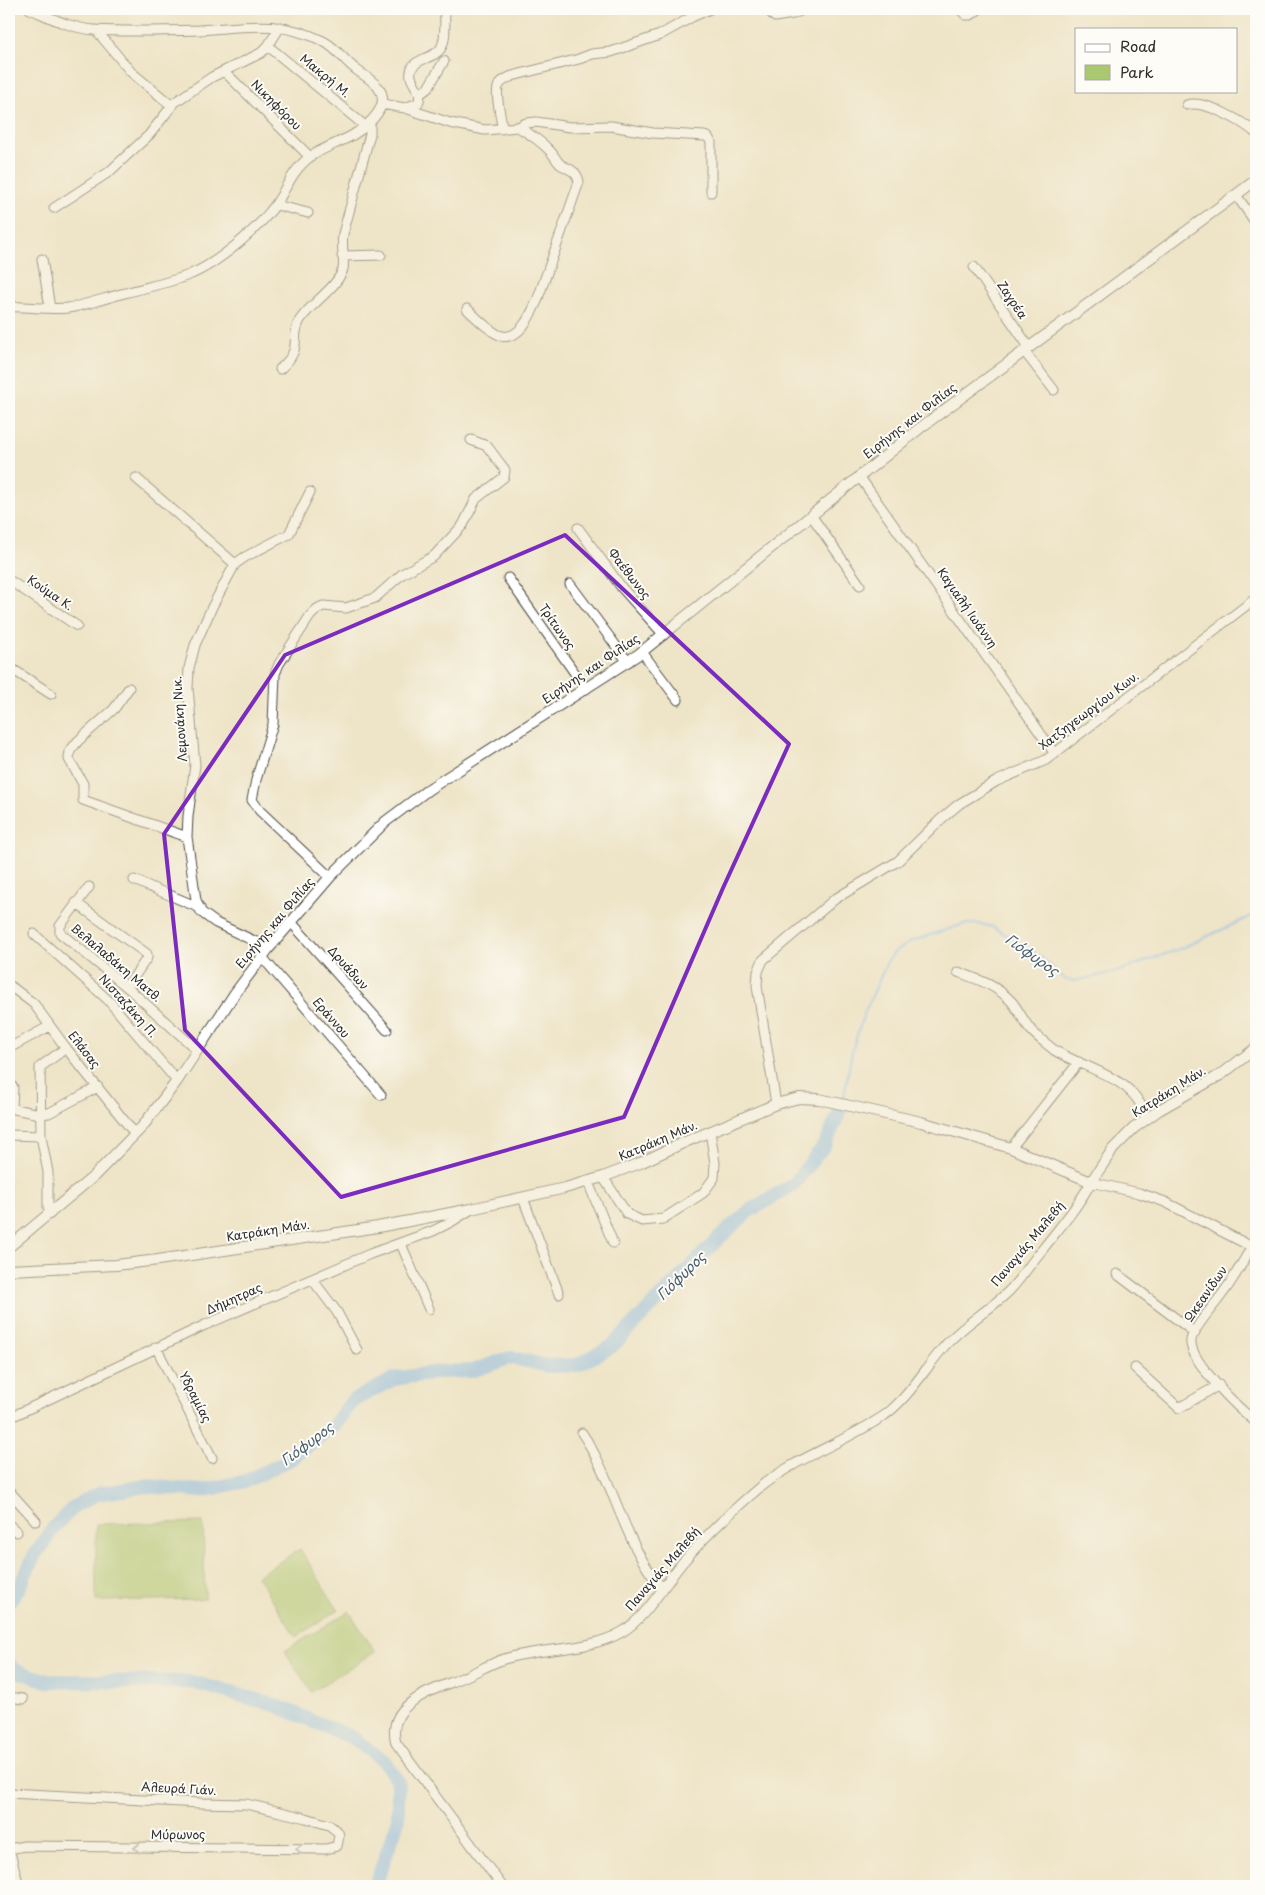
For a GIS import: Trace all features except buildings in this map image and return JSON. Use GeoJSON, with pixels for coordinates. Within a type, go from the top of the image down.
{"type":"FeatureCollection","features":[{"type":"Feature","properties":{"kind":"street"},"geometry":{"type":"LineString","coordinates":[[9,308],[71,307],[91,304],[198,272],[252,232],[276,205],[290,179],[310,157],[349,138],[368,124],[378,113],[382,104],[381,94],[376,84],[351,66],[333,48],[318,39],[280,27],[258,25],[187,30],[96,30],[70,26],[30,9]]}},
{"type":"Feature","properties":{"kind":"street"},"geometry":{"type":"LineString","coordinates":[[405,108],[418,103],[421,98],[410,74],[411,68],[436,54],[441,49],[445,9]]}},
{"type":"Feature","properties":{"kind":"street"},"geometry":{"type":"LineString","coordinates":[[502,129],[502,118],[497,95],[497,86],[502,81],[512,76],[579,59],[586,55],[612,52],[660,35],[692,16],[710,9]]}},
{"type":"Feature","properties":{"kind":"street"},"geometry":{"type":"LineString","coordinates":[[767,9],[775,17],[793,14],[805,9]]}},
{"type":"Feature","properties":{"kind":"street"},"geometry":{"type":"LineString","coordinates":[[960,9],[966,15],[971,15],[979,9]]}},
{"type":"Feature","properties":{"kind":"street"},"geometry":{"type":"LineString","coordinates":[[54,208],[109,172],[149,134],[171,106],[208,80],[256,57],[268,46],[280,27]]}},
{"type":"Feature","properties":{"kind":"street"},"geometry":{"type":"LineString","coordinates":[[96,30],[131,72],[171,106]]}},
{"type":"Feature","properties":{"kind":"street","name":"Μακρή Μ."},"geometry":{"type":"LineString","coordinates":[[268,46],[368,124]]}},
{"type":"Feature","properties":{"kind":"street"},"geometry":{"type":"LineString","coordinates":[[420,94],[428,88],[444,61]]}},
{"type":"Feature","properties":{"kind":"street","name":"Νικηφόρου"},"geometry":{"type":"LineString","coordinates":[[225,72],[310,157]]}},
{"type":"Feature","properties":{"kind":"street"},"geometry":{"type":"LineString","coordinates":[[1187,106],[1197,103],[1242,123],[1256,133]]}},
{"type":"Feature","properties":{"kind":"street"},"geometry":{"type":"LineString","coordinates":[[382,104],[405,108],[472,128],[485,130],[518,128],[526,123],[536,122],[570,127],[610,126],[644,132],[708,137],[711,142],[711,192]]}},
{"type":"Feature","properties":{"kind":"street"},"geometry":{"type":"LineString","coordinates":[[280,369],[290,360],[294,353],[301,319],[331,287],[344,267],[341,244],[370,134],[368,124]]}},
{"type":"Feature","properties":{"kind":"street"},"geometry":{"type":"LineString","coordinates":[[467,309],[497,334],[504,337],[511,335],[521,328],[529,318],[536,301],[579,182],[578,175],[574,171],[560,163],[536,138],[518,128]]}},
{"type":"Feature","properties":{"kind":"street","name":"Ειρήνης και Φιλίας"},"geometry":{"type":"LineString","coordinates":[[9,1246],[93,1177],[135,1134],[177,1081],[226,1006],[269,948],[330,876],[368,838],[408,804],[459,769],[642,652],[859,476],[1256,180]]}},
{"type":"Feature","properties":{"kind":"street"},"geometry":{"type":"LineString","coordinates":[[1236,195],[1256,223]]}},
{"type":"Feature","properties":{"kind":"street"},"geometry":{"type":"LineString","coordinates":[[276,205],[308,213]]}},
{"type":"Feature","properties":{"kind":"street"},"geometry":{"type":"LineString","coordinates":[[342,256],[380,255]]}},
{"type":"Feature","properties":{"kind":"street"},"geometry":{"type":"LineString","coordinates":[[42,259],[50,308]]}},
{"type":"Feature","properties":{"kind":"street","name":"Ζαγρέα"},"geometry":{"type":"LineString","coordinates":[[974,267],[1054,390]]}},
{"type":"Feature","properties":{"kind":"street"},"geometry":{"type":"LineString","coordinates":[[330,876],[258,808],[252,800],[273,724],[275,674],[310,616],[317,609],[323,606],[346,608],[375,598],[402,574],[434,556],[463,525],[476,499],[504,477],[505,470],[490,449],[471,440]]}},
{"type":"Feature","properties":{"kind":"street","name":"Καγιαλή Ιωάννη"},"geometry":{"type":"LineString","coordinates":[[859,476],[1055,754]]}},
{"type":"Feature","properties":{"kind":"street"},"geometry":{"type":"LineString","coordinates":[[136,478],[235,564]]}},
{"type":"Feature","properties":{"kind":"street","name":"Λεμονάκη Νικ."},"geometry":{"type":"LineString","coordinates":[[269,948],[221,927],[208,918],[200,908],[194,894],[187,837],[195,765],[188,688],[190,661],[212,607],[235,564],[244,556],[289,534],[310,492]]}},
{"type":"Feature","properties":{"kind":"street"},"geometry":{"type":"LineString","coordinates":[[811,515],[860,585]]}},
{"type":"Feature","properties":{"kind":"street","name":"Φαέθωνος"},"geometry":{"type":"LineString","coordinates":[[578,528],[622,588],[664,635]]}},
{"type":"Feature","properties":{"kind":"street","name":"Τρίτωνος"},"geometry":{"type":"LineString","coordinates":[[508,578],[586,689]]}},
{"type":"Feature","properties":{"kind":"street","name":"Κούμα Κ."},"geometry":{"type":"LineString","coordinates":[[9,580],[77,626]]}},
{"type":"Feature","properties":{"kind":"street"},"geometry":{"type":"LineString","coordinates":[[570,584],[628,662]]}},
{"type":"Feature","properties":{"kind":"street","name":"Χατζηγεωργίου Κων."},"geometry":{"type":"LineString","coordinates":[[776,1104],[757,986],[758,972],[763,960],[835,898],[898,861],[940,820],[968,798],[996,781],[1036,765],[1055,754],[1256,598]]}},
{"type":"Feature","properties":{"kind":"street"},"geometry":{"type":"LineString","coordinates":[[642,652],[678,700]]}},
{"type":"Feature","properties":{"kind":"street"},"geometry":{"type":"LineString","coordinates":[[9,667],[52,694]]}},
{"type":"Feature","properties":{"kind":"street"},"geometry":{"type":"LineString","coordinates":[[129,688],[108,715],[78,741],[70,751],[69,759],[83,784],[83,800],[187,837]]}},
{"type":"Feature","properties":{"kind":"street"},"geometry":{"type":"LineString","coordinates":[[134,880],[200,908]]}},
{"type":"Feature","properties":{"kind":"street","name":"Βελαλαδάκη Ματθ."},"geometry":{"type":"LineString","coordinates":[[88,887],[60,926],[60,933],[127,987],[197,1050]]}},
{"type":"Feature","properties":{"kind":"street"},"geometry":{"type":"LineString","coordinates":[[76,904],[146,954],[147,958],[127,987]]}},
{"type":"Feature","properties":{"kind":"street","name":"Δρυάδων"},"geometry":{"type":"LineString","coordinates":[[291,922],[386,1030]]}},
{"type":"Feature","properties":{"kind":"street","name":"Νισταζάκη Π."},"geometry":{"type":"LineString","coordinates":[[34,934],[108,1000],[177,1081]]}},
{"type":"Feature","properties":{"kind":"street","name":"Εράννου"},"geometry":{"type":"LineString","coordinates":[[262,957],[381,1095]]}},
{"type":"Feature","properties":{"kind":"street"},"geometry":{"type":"LineString","coordinates":[[958,972],[989,984],[1011,1001],[1032,1031],[1054,1050],[1121,1083],[1136,1097],[1146,1119]]}},
{"type":"Feature","properties":{"kind":"street","name":"Ελάσας"},"geometry":{"type":"LineString","coordinates":[[9,985],[34,1004],[66,1048],[135,1134]]}},
{"type":"Feature","properties":{"kind":"street"},"geometry":{"type":"LineString","coordinates":[[11,1044],[50,1026]]}},
{"type":"Feature","properties":{"kind":"street"},"geometry":{"type":"LineString","coordinates":[[50,1214],[48,1207],[48,1172],[41,1136],[40,1067],[66,1048]]}},
{"type":"Feature","properties":{"kind":"street","name":"Κατράκη Μάν."},"geometry":{"type":"LineString","coordinates":[[9,1270],[116,1265],[158,1260],[378,1227],[523,1198],[603,1177],[776,1104],[799,1098],[819,1099],[921,1122],[1010,1148],[1091,1182],[1118,1143],[1146,1119],[1222,1074],[1256,1048]]}},
{"type":"Feature","properties":{"kind":"street"},"geometry":{"type":"LineString","coordinates":[[1010,1148],[1079,1062]]}},
{"type":"Feature","properties":{"kind":"street"},"geometry":{"type":"LineString","coordinates":[[13,1088],[14,1110],[40,1114],[51,1112],[98,1087]]}},
{"type":"Feature","properties":{"kind":"street"},"geometry":{"type":"LineString","coordinates":[[603,1177],[627,1214],[642,1221],[663,1219],[703,1193],[714,1178],[710,1132]]}},
{"type":"Feature","properties":{"kind":"street"},"geometry":{"type":"LineString","coordinates":[[9,1135],[41,1136]]}},
{"type":"Feature","properties":{"kind":"street"},"geometry":{"type":"LineString","coordinates":[[588,1182],[613,1244]]}},
{"type":"Feature","properties":{"kind":"street"},"geometry":{"type":"LineString","coordinates":[[1091,1182],[1139,1193],[1165,1202],[1254,1248]]}},
{"type":"Feature","properties":{"kind":"street","name":"Παναγιάς Μαλεβή"},"geometry":{"type":"LineString","coordinates":[[502,1886],[396,1742],[394,1734],[396,1722],[402,1711],[416,1698],[503,1660],[606,1640],[624,1631],[663,1589],[682,1563],[708,1535],[761,1486],[789,1468],[870,1425],[905,1396],[942,1348],[960,1329],[1009,1291],[1082,1198],[1091,1182]]}},
{"type":"Feature","properties":{"kind":"street"},"geometry":{"type":"LineString","coordinates":[[523,1198],[559,1294]]}},
{"type":"Feature","properties":{"kind":"street","name":"Δήμητρας"},"geometry":{"type":"LineString","coordinates":[[9,1418],[156,1348],[370,1254],[400,1244],[451,1222],[470,1209]]}},
{"type":"Feature","properties":{"kind":"street"},"geometry":{"type":"LineString","coordinates":[[400,1244],[429,1309]]}},
{"type":"Feature","properties":{"kind":"street","name":"Ωκεανίδων"},"geometry":{"type":"LineString","coordinates":[[1254,1248],[1194,1333],[1192,1351],[1199,1363],[1218,1385],[1256,1422]]}},
{"type":"Feature","properties":{"kind":"street"},"geometry":{"type":"LineString","coordinates":[[1117,1274],[1194,1333]]}},
{"type":"Feature","properties":{"kind":"street"},"geometry":{"type":"LineString","coordinates":[[312,1279],[337,1312],[358,1350]]}},
{"type":"Feature","properties":{"kind":"street","name":"Υδραμίας"},"geometry":{"type":"LineString","coordinates":[[156,1348],[212,1458]]}},
{"type":"Feature","properties":{"kind":"street"},"geometry":{"type":"LineString","coordinates":[[1134,1368],[1179,1408],[1218,1385]]}},
{"type":"Feature","properties":{"kind":"street"},"geometry":{"type":"LineString","coordinates":[[582,1433],[593,1449],[636,1550],[653,1578],[663,1589]]}},
{"type":"Feature","properties":{"kind":"street"},"geometry":{"type":"LineString","coordinates":[[9,1491],[36,1521]]}},
{"type":"Feature","properties":{"kind":"street"},"geometry":{"type":"LineString","coordinates":[[9,1525],[17,1532]]}},
{"type":"Feature","properties":{"kind":"street"},"geometry":{"type":"LineString","coordinates":[[9,1697],[23,1699]]}},
{"type":"Feature","properties":{"kind":"street","name":"Αλευρά Γιάν."},"geometry":{"type":"LineString","coordinates":[[9,1794],[246,1804],[292,1814],[329,1825],[338,1832],[339,1836]]}},
{"type":"Feature","properties":{"kind":"street","name":"Μύρωνος"},"geometry":{"type":"LineString","coordinates":[[9,1849],[24,1846],[326,1849],[336,1846],[339,1836]]}},
{"type":"Feature","properties":{"kind":"street"},"geometry":{"type":"LineString","coordinates":[[9,1849],[19,1886]]}},
{"type":"Feature","properties":{"kind":"highlighted area"},"geometry":{"type":"Polygon","coordinates":[[[565,535],[789,744],[723,888],[624,1117],[341,1197],[185,1030],[164,834],[285,655],[565,535]]]}},
{"type":"Feature","properties":{"kind":"green space"},"geometry":{"type":"Polygon","coordinates":[[[203,1522],[205,1599],[96,1601],[96,1524],[203,1522]]]}},
{"type":"Feature","properties":{"kind":"green space"},"geometry":{"type":"Polygon","coordinates":[[[300,1549],[338,1610],[296,1637],[257,1576],[300,1549]]]}},
{"type":"Feature","properties":{"kind":"green space"},"geometry":{"type":"Polygon","coordinates":[[[349,1611],[375,1652],[311,1692],[285,1651],[349,1611]]]}},
{"type":"Feature","properties":{"kind":"waterway","name":"Γιόφυρος"},"geometry":{"type":"LineString","coordinates":[[843,1102],[852,1051],[863,1016],[888,960],[896,951],[912,941],[964,924],[980,924],[993,927],[1037,954],[1066,980],[1075,981],[1119,971],[1182,948],[1256,914]]}},
{"type":"Feature","properties":{"kind":"waterway","name":"Γιόφυρος"},"geometry":{"type":"LineString","coordinates":[[9,1602],[19,1588],[34,1556],[55,1526],[74,1507],[97,1494],[146,1486],[201,1491],[246,1481],[291,1459],[334,1425],[352,1401],[394,1379],[438,1372],[472,1371],[513,1358],[548,1366],[577,1365],[611,1347],[720,1237],[749,1211],[794,1184],[826,1143],[843,1104]]}},
{"type":"Feature","properties":{"kind":"waterway","name":"Γιόφυρος"},"geometry":{"type":"LineString","coordinates":[[9,1663],[14,1670],[47,1681],[192,1682],[275,1705],[353,1738],[384,1761],[398,1782],[398,1821],[375,1886]]}}]}
